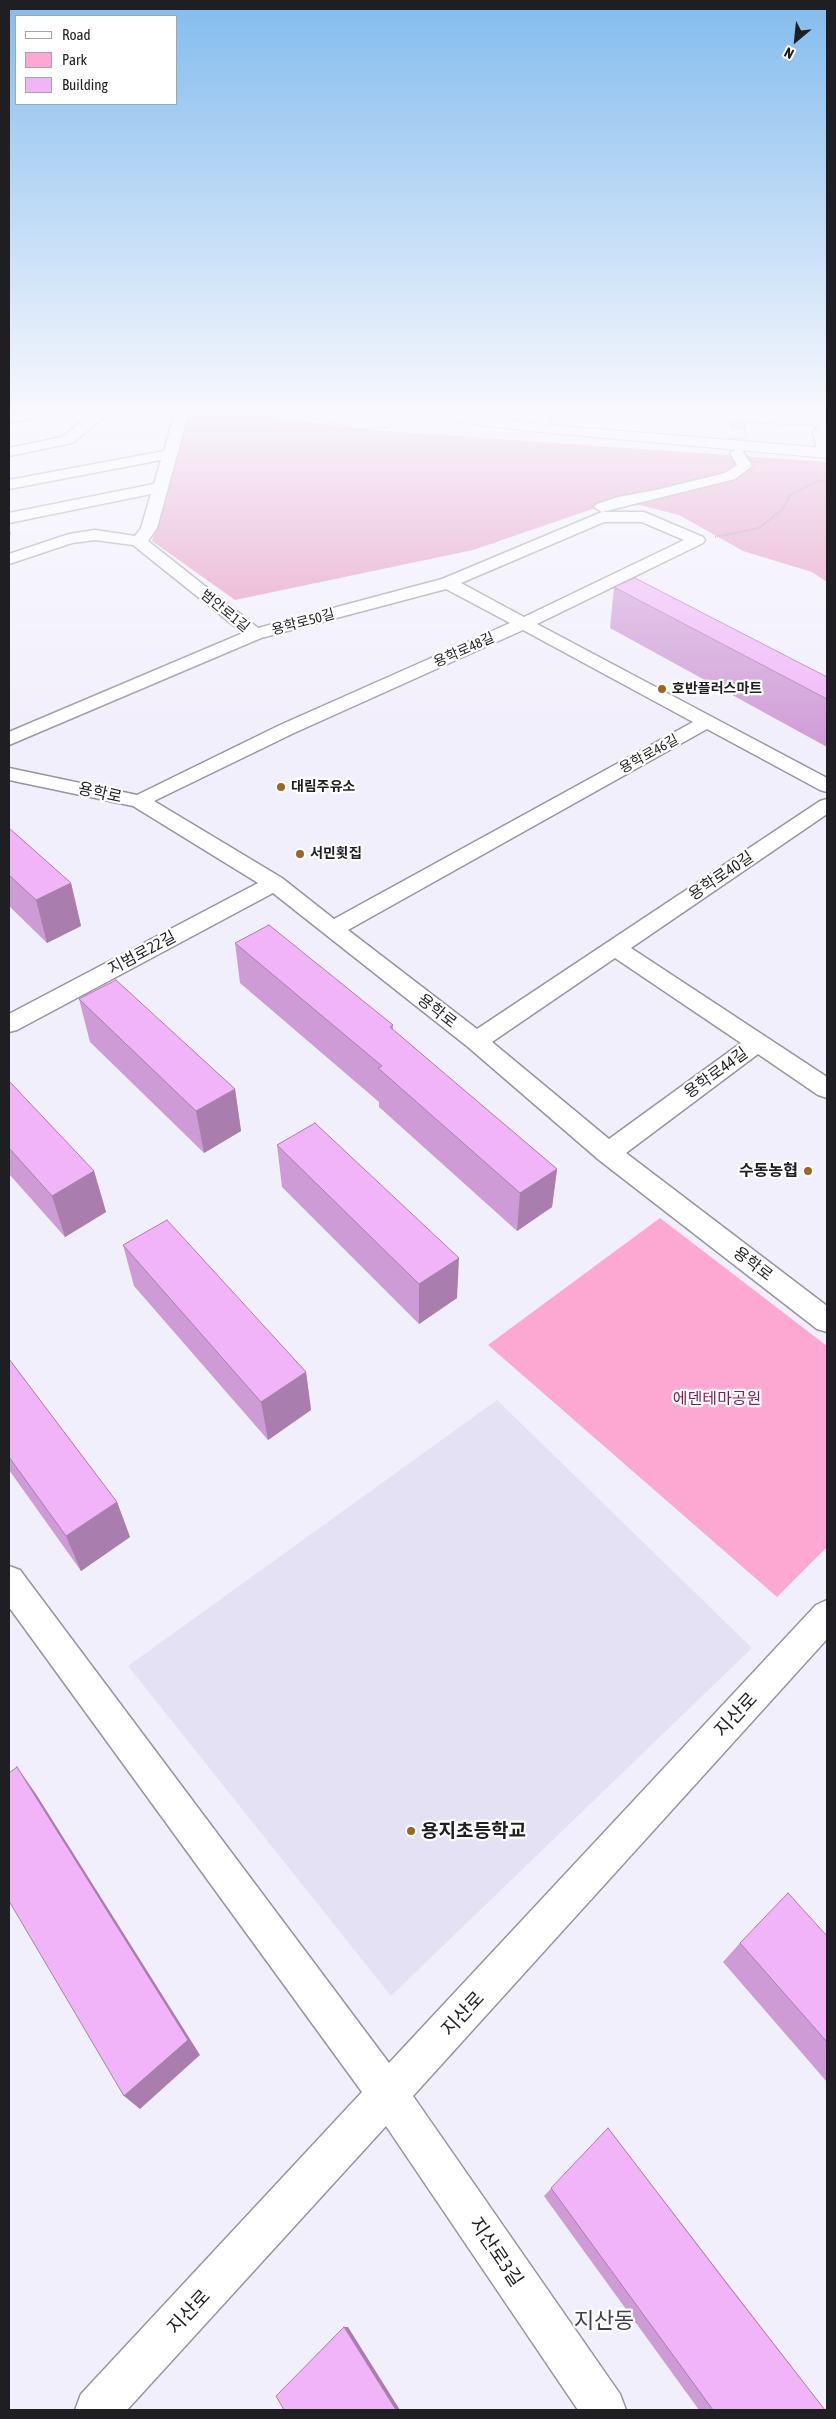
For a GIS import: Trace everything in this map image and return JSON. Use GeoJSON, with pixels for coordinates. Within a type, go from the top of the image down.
{"type":"FeatureCollection","features":[{"type":"Feature","properties":{"kind":"street"},"geometry":{"type":"LineString","coordinates":[[9,559],[68,539],[95,535],[119,537],[139,542],[150,524]]}},
{"type":"Feature","properties":{"kind":"street"},"geometry":{"type":"LineString","coordinates":[[518,553],[513,548],[564,524]]}},
{"type":"Feature","properties":{"kind":"street","name":"용학로50길"},"geometry":{"type":"LineString","coordinates":[[9,739],[254,634],[448,583],[586,524]]}},
{"type":"Feature","properties":{"kind":"street","name":"용학로48길"},"geometry":{"type":"LineString","coordinates":[[139,802],[287,729],[524,623],[697,540],[660,524]]}},
{"type":"Feature","properties":{"kind":"street","name":"범안로1길"},"geometry":{"type":"LineString","coordinates":[[139,542],[254,634]]}},
{"type":"Feature","properties":{"kind":"street"},"geometry":{"type":"LineString","coordinates":[[448,583],[827,786]]}},
{"type":"Feature","properties":{"kind":"street","name":"용학로46길"},"geometry":{"type":"LineString","coordinates":[[333,929],[708,721]]}},
{"type":"Feature","properties":{"kind":"street","name":"용학로"},"geometry":{"type":"LineString","coordinates":[[9,774],[139,802],[274,883],[476,1041],[608,1153],[827,1320]]}},
{"type":"Feature","properties":{"kind":"street","name":"용학로40길"},"geometry":{"type":"LineString","coordinates":[[476,1041],[827,805]]}},
{"type":"Feature","properties":{"kind":"street","name":"지범로22길"},"geometry":{"type":"LineString","coordinates":[[9,1024],[274,883]]}},
{"type":"Feature","properties":{"kind":"street","name":"용학로44길"},"geometry":{"type":"LineString","coordinates":[[608,1153],[757,1043],[614,947]]}},
{"type":"Feature","properties":{"kind":"street"},"geometry":{"type":"LineString","coordinates":[[757,1043],[827,1089]]}},
{"type":"Feature","properties":{"kind":"street","name":"지산로3길"},"geometry":{"type":"LineString","coordinates":[[9,1581],[388,2094],[604,2410]]}},
{"type":"Feature","properties":{"kind":"street","name":"지산로"},"geometry":{"type":"LineString","coordinates":[[97,2410],[827,1616]]}},
{"type":"Feature","properties":{"kind":"path"},"geometry":{"type":"LineString","coordinates":[[709,537],[722,537],[759,528],[764,524]]}},
{"type":"Feature","properties":{"kind":"shaded area"},"geometry":{"type":"Polygon","coordinates":[[[157,524],[549,524],[473,550],[235,600],[152,541],[157,524]]]}},
{"type":"Feature","properties":{"kind":"shaded area"},"geometry":{"type":"Polygon","coordinates":[[[695,524],[827,524],[827,582],[812,572],[743,551],[695,524]]]}},
{"type":"Feature","properties":{"kind":"shaded area","name":"용지초등학교"},"geometry":{"type":"Polygon","coordinates":[[[497,1400],[752,1648],[391,1996],[128,1666],[497,1400]]]}},
{"type":"Feature","properties":{"kind":"green space","name":"에덴테마공원"},"geometry":{"type":"Polygon","coordinates":[[[660,1218],[827,1346],[827,1547],[777,1597],[488,1345],[660,1218]]]}},
{"type":"Feature","properties":{"kind":"building"},"geometry":{"type":"Polygon","coordinates":[[[635,578],[827,677],[827,699],[614,587],[635,578]]]}},
{"type":"Feature","properties":{"kind":"building"},"geometry":{"type":"Polygon","coordinates":[[[9,828],[71,883],[36,900],[9,875],[9,828]]]}},
{"type":"Feature","properties":{"kind":"building"},"geometry":{"type":"Polygon","coordinates":[[[269,925],[393,1025],[390,1027],[557,1169],[520,1193],[378,1068],[382,1066],[235,943],[269,925]]]}},
{"type":"Feature","properties":{"kind":"building"},"geometry":{"type":"Polygon","coordinates":[[[116,980],[235,1089],[196,1111],[79,999],[116,980]]]}},
{"type":"Feature","properties":{"kind":"building"},"geometry":{"type":"Polygon","coordinates":[[[9,1081],[94,1171],[52,1196],[9,1148],[9,1081]]]}},
{"type":"Feature","properties":{"kind":"building"},"geometry":{"type":"Polygon","coordinates":[[[315,1123],[459,1258],[419,1284],[277,1145],[315,1123]]]}},
{"type":"Feature","properties":{"kind":"building"},"geometry":{"type":"Polygon","coordinates":[[[167,1220],[306,1372],[261,1402],[123,1245],[167,1220]]]}},
{"type":"Feature","properties":{"kind":"building"},"geometry":{"type":"Polygon","coordinates":[[[9,1359],[117,1502],[66,1536],[9,1457],[9,1359]]]}},
{"type":"Feature","properties":{"kind":"building"},"geometry":{"type":"Polygon","coordinates":[[[17,1767],[188,2040],[124,2096],[9,1901],[9,1773],[17,1767]]]}},
{"type":"Feature","properties":{"kind":"building"},"geometry":{"type":"Polygon","coordinates":[[[788,1893],[827,1936],[827,2042],[740,1943],[788,1893]]]}},
{"type":"Feature","properties":{"kind":"building"},"geometry":{"type":"Polygon","coordinates":[[[608,2128],[825,2410],[713,2410],[551,2188],[608,2128]]]}},
{"type":"Feature","properties":{"kind":"building"},"geometry":{"type":"Polygon","coordinates":[[[344,2327],[396,2410],[284,2410],[276,2396],[344,2327]]]}},
{"type":"Feature","properties":{"kind":"place","name":"호반플러스마트"},"geometry":{"type":"Point","coordinates":[662,689]}},
{"type":"Feature","properties":{"kind":"place","name":"대림주유소"},"geometry":{"type":"Point","coordinates":[281,787]}},
{"type":"Feature","properties":{"kind":"place","name":"서민횟집"},"geometry":{"type":"Point","coordinates":[300,854]}},
{"type":"Feature","properties":{"kind":"place","name":"수동농협"},"geometry":{"type":"Point","coordinates":[808,1171]}},
{"type":"Feature","properties":{"kind":"place","name":"용지초등학교"},"geometry":{"type":"Point","coordinates":[411,1831]}},
{"type":"Feature","properties":{"kind":"district","name":"지산동"},"geometry":{"type":"Point","coordinates":[604,2321]}}]}
